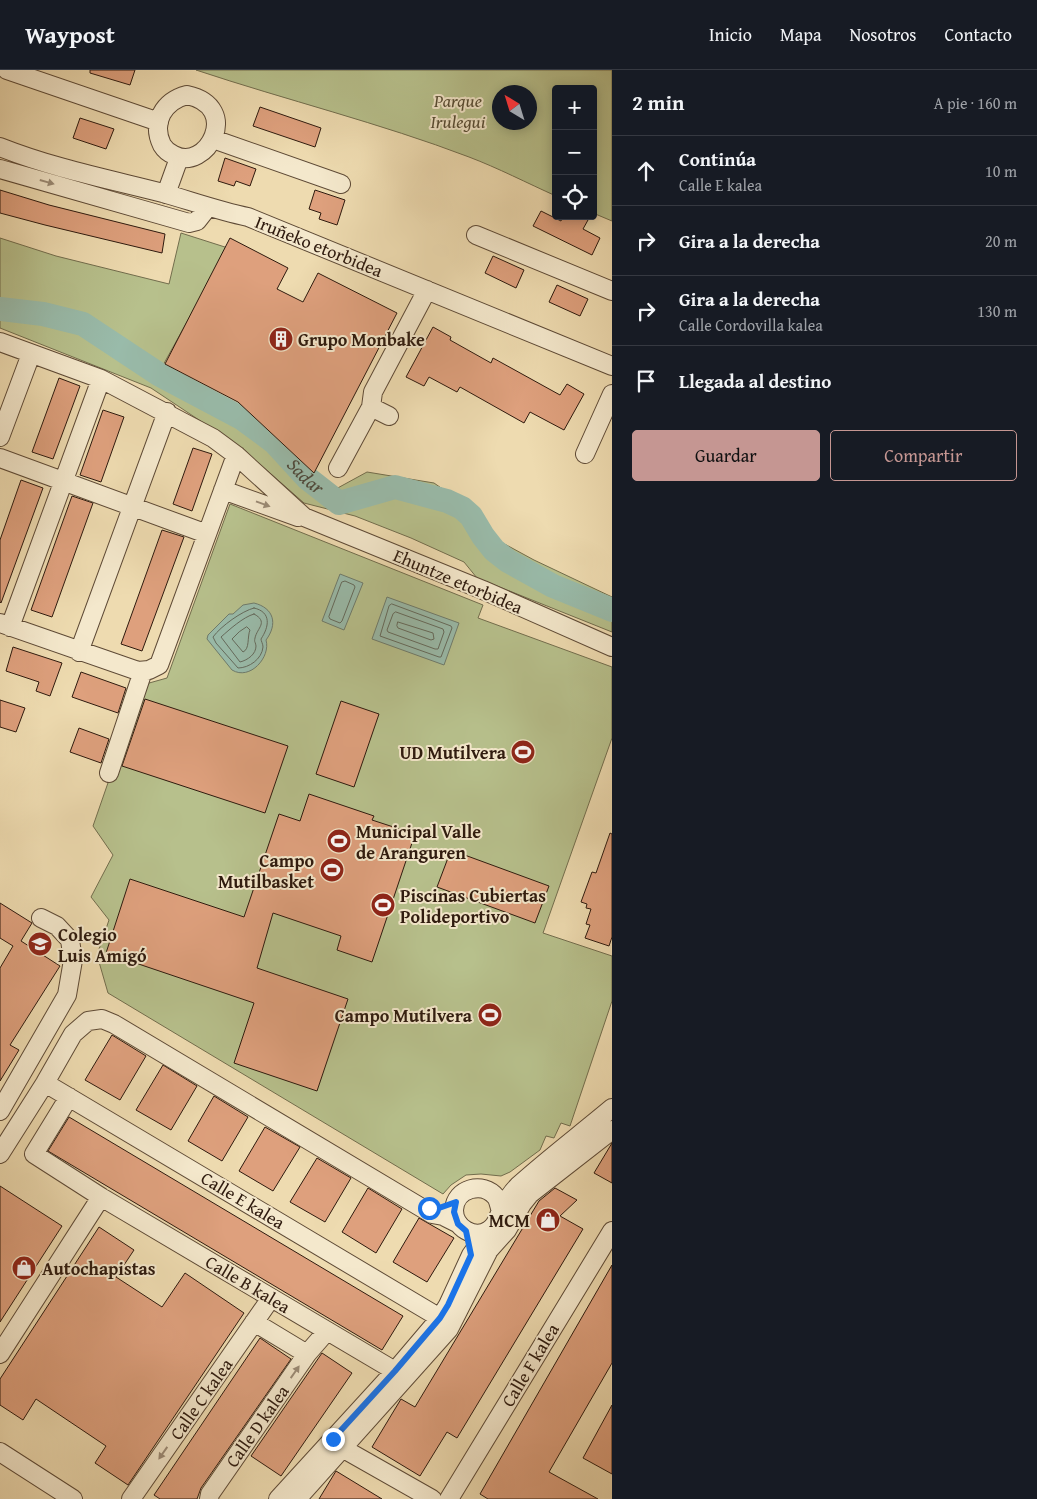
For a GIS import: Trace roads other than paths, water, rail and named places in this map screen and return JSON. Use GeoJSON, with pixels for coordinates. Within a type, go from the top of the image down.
{"type":"FeatureCollection","features":[{"type":"Feature","properties":{"kind":"street"},"geometry":{"type":"LineString","coordinates":[[7,70],[159,122]]}},
{"type":"Feature","properties":{"kind":"street"},"geometry":{"type":"LineString","coordinates":[[187,95],[199,97],[208,103],[214,112],[216,122],[213,139],[204,151],[192,158],[179,158],[164,148],[159,136],[159,122],[166,106],[177,98],[187,95]]}},
{"type":"Feature","properties":{"kind":"street"},"geometry":{"type":"LineString","coordinates":[[213,139],[341,184]]}},
{"type":"Feature","properties":{"kind":"street","name":"Iruñeko etorbidea"},"geometry":{"type":"LineString","coordinates":[[0,147],[23,156],[72,170],[248,217],[612,366]]}},
{"type":"Feature","properties":{"kind":"street"},"geometry":{"type":"LineString","coordinates":[[166,194],[179,158]]}},
{"type":"Feature","properties":{"kind":"street"},"geometry":{"type":"LineString","coordinates":[[0,169],[189,223],[197,221],[208,207]]}},
{"type":"Feature","properties":{"kind":"street"},"geometry":{"type":"LineString","coordinates":[[476,234],[612,291]]}},
{"type":"Feature","properties":{"kind":"street"},"geometry":{"type":"LineString","coordinates":[[338,468],[371,407],[373,392],[427,290]]}},
{"type":"Feature","properties":{"kind":"street","name":"Ehuntze etorbidea"},"geometry":{"type":"LineString","coordinates":[[0,342],[101,379],[167,412],[213,438],[236,455],[304,517]]}},
{"type":"Feature","properties":{"kind":"street"},"geometry":{"type":"LineString","coordinates":[[0,437],[31,354]]}},
{"type":"Feature","properties":{"kind":"street"},"geometry":{"type":"LineString","coordinates":[[101,379],[64,481],[5,625],[138,671],[146,671],[159,665],[236,455]]}},
{"type":"Feature","properties":{"kind":"street"},"geometry":{"type":"LineString","coordinates":[[585,454],[612,394]]}},
{"type":"Feature","properties":{"kind":"street"},"geometry":{"type":"LineString","coordinates":[[371,407],[389,416]]}},
{"type":"Feature","properties":{"kind":"street"},"geometry":{"type":"LineString","coordinates":[[79,652],[167,412]]}},
{"type":"Feature","properties":{"kind":"street"},"geometry":{"type":"LineString","coordinates":[[0,458],[207,534]]}},
{"type":"Feature","properties":{"kind":"street","name":"Ehuntze etorbidea"},"geometry":{"type":"LineString","coordinates":[[223,490],[304,517],[483,590],[612,646]]}},
{"type":"Feature","properties":{"kind":"street"},"geometry":{"type":"LineString","coordinates":[[109,773],[146,671]]}},
{"type":"Feature","properties":{"kind":"street"},"geometry":{"type":"LineString","coordinates":[[0,1111],[67,995],[73,960],[70,940],[57,926],[41,918]]}},
{"type":"Feature","properties":{"kind":"street"},"geometry":{"type":"LineString","coordinates":[[0,1154],[74,1034],[88,1021],[102,1019],[114,1024],[432,1214],[443,1216],[476,1234],[488,1231]]}},
{"type":"Feature","properties":{"kind":"street","name":"Calle E kalea"},"geometry":{"type":"LineString","coordinates":[[45,1083],[440,1318]]}},
{"type":"Feature","properties":{"kind":"street","name":"Calle B kalea"},"geometry":{"type":"LineString","coordinates":[[69,1097],[34,1154],[101,1197],[395,1371]]}},
{"type":"Feature","properties":{"kind":"street"},"geometry":{"type":"LineString","coordinates":[[298,1499],[395,1371],[440,1318],[471,1255],[488,1231],[496,1224],[500,1212],[517,1187],[612,1108]]}},
{"type":"Feature","properties":{"kind":"street"},"geometry":{"type":"LineString","coordinates":[[278,1499],[338,1444],[450,1329],[489,1250],[506,1230],[530,1194],[612,1130]]}},
{"type":"Feature","properties":{"kind":"street"},"geometry":{"type":"LineString","coordinates":[[491,1193],[517,1187]]}},
{"type":"Feature","properties":{"kind":"street"},"geometry":{"type":"LineString","coordinates":[[471,1255],[462,1228],[454,1212],[456,1202],[469,1189],[488,1190],[497,1199],[500,1212]]}},
{"type":"Feature","properties":{"kind":"street"},"geometry":{"type":"LineString","coordinates":[[0,1354],[101,1197]]}},
{"type":"Feature","properties":{"kind":"street"},"geometry":{"type":"LineString","coordinates":[[413,1203],[429,1208],[439,1208],[456,1202]]}},
{"type":"Feature","properties":{"kind":"street","name":"Calle F kalea"},"geometry":{"type":"LineString","coordinates":[[449,1499],[612,1231]]}},
{"type":"Feature","properties":{"kind":"street","name":"Calle C kalea"},"geometry":{"type":"LineString","coordinates":[[131,1499],[271,1298]]}},
{"type":"Feature","properties":{"kind":"street"},"geometry":{"type":"LineString","coordinates":[[254,1322],[307,1354]]}},
{"type":"Feature","properties":{"kind":"street","name":"Calle D kalea"},"geometry":{"type":"LineString","coordinates":[[209,1499],[210,1494],[307,1354],[327,1331]]}},
{"type":"Feature","properties":{"kind":"street"},"geometry":{"type":"LineString","coordinates":[[338,1444],[432,1499]]}},
{"type":"Feature","properties":{"kind":"street"},"geometry":{"type":"LineString","coordinates":[[0,1452],[73,1499]]}},
{"type":"Feature","properties":{"kind":"water"},"geometry":{"type":"Polygon","coordinates":[[[340,574],[363,583],[344,630],[322,621],[340,574]]]}},
{"type":"Feature","properties":{"kind":"water"},"geometry":{"type":"Polygon","coordinates":[[[387,597],[459,623],[444,665],[372,639],[387,597]]]}},
{"type":"Feature","properties":{"kind":"water"},"geometry":{"type":"Polygon","coordinates":[[[254,603],[261,605],[270,613],[273,623],[272,628],[266,640],[267,647],[265,653],[258,666],[252,670],[239,673],[232,670],[207,639],[208,635],[229,614],[233,614],[243,605],[254,603]]]}},
{"type":"Feature","properties":{"kind":"waterway","name":"Sadar"},"geometry":{"type":"LineString","coordinates":[[0,309],[43,314],[83,324],[160,375],[243,419],[274,442],[307,478],[339,503],[395,487],[447,501],[462,508],[471,516],[494,550],[508,561],[553,586],[612,610]]}},
{"type":"Feature","properties":{"kind":"place","name":"Grupo Monbake"},"geometry":{"type":"Point","coordinates":[281,339]}},
{"type":"Feature","properties":{"kind":"place","name":"UD Mutilvera"},"geometry":{"type":"Point","coordinates":[523,752]}},
{"type":"Feature","properties":{"kind":"place","name":"Municipal Valle de Aranguren"},"geometry":{"type":"Point","coordinates":[339,841]}},
{"type":"Feature","properties":{"kind":"place","name":"Campo Mutilbasket"},"geometry":{"type":"Point","coordinates":[332,870]}},
{"type":"Feature","properties":{"kind":"place","name":"Piscinas Cubiertas Polideportivo"},"geometry":{"type":"Point","coordinates":[383,905]}},
{"type":"Feature","properties":{"kind":"place","name":"Colegio Luis Amigó"},"geometry":{"type":"Point","coordinates":[40,944]}},
{"type":"Feature","properties":{"kind":"place","name":"Campo Mutilvera"},"geometry":{"type":"Point","coordinates":[490,1015]}},
{"type":"Feature","properties":{"kind":"place","name":"MCM"},"geometry":{"type":"Point","coordinates":[548,1220]}},
{"type":"Feature","properties":{"kind":"place","name":"Autochapistas"},"geometry":{"type":"Point","coordinates":[24,1268]}},
{"type":"Feature","properties":{"kind":"park label","name":"Parque Irulegui"},"geometry":{"type":"Point","coordinates":[458,110]}}]}
